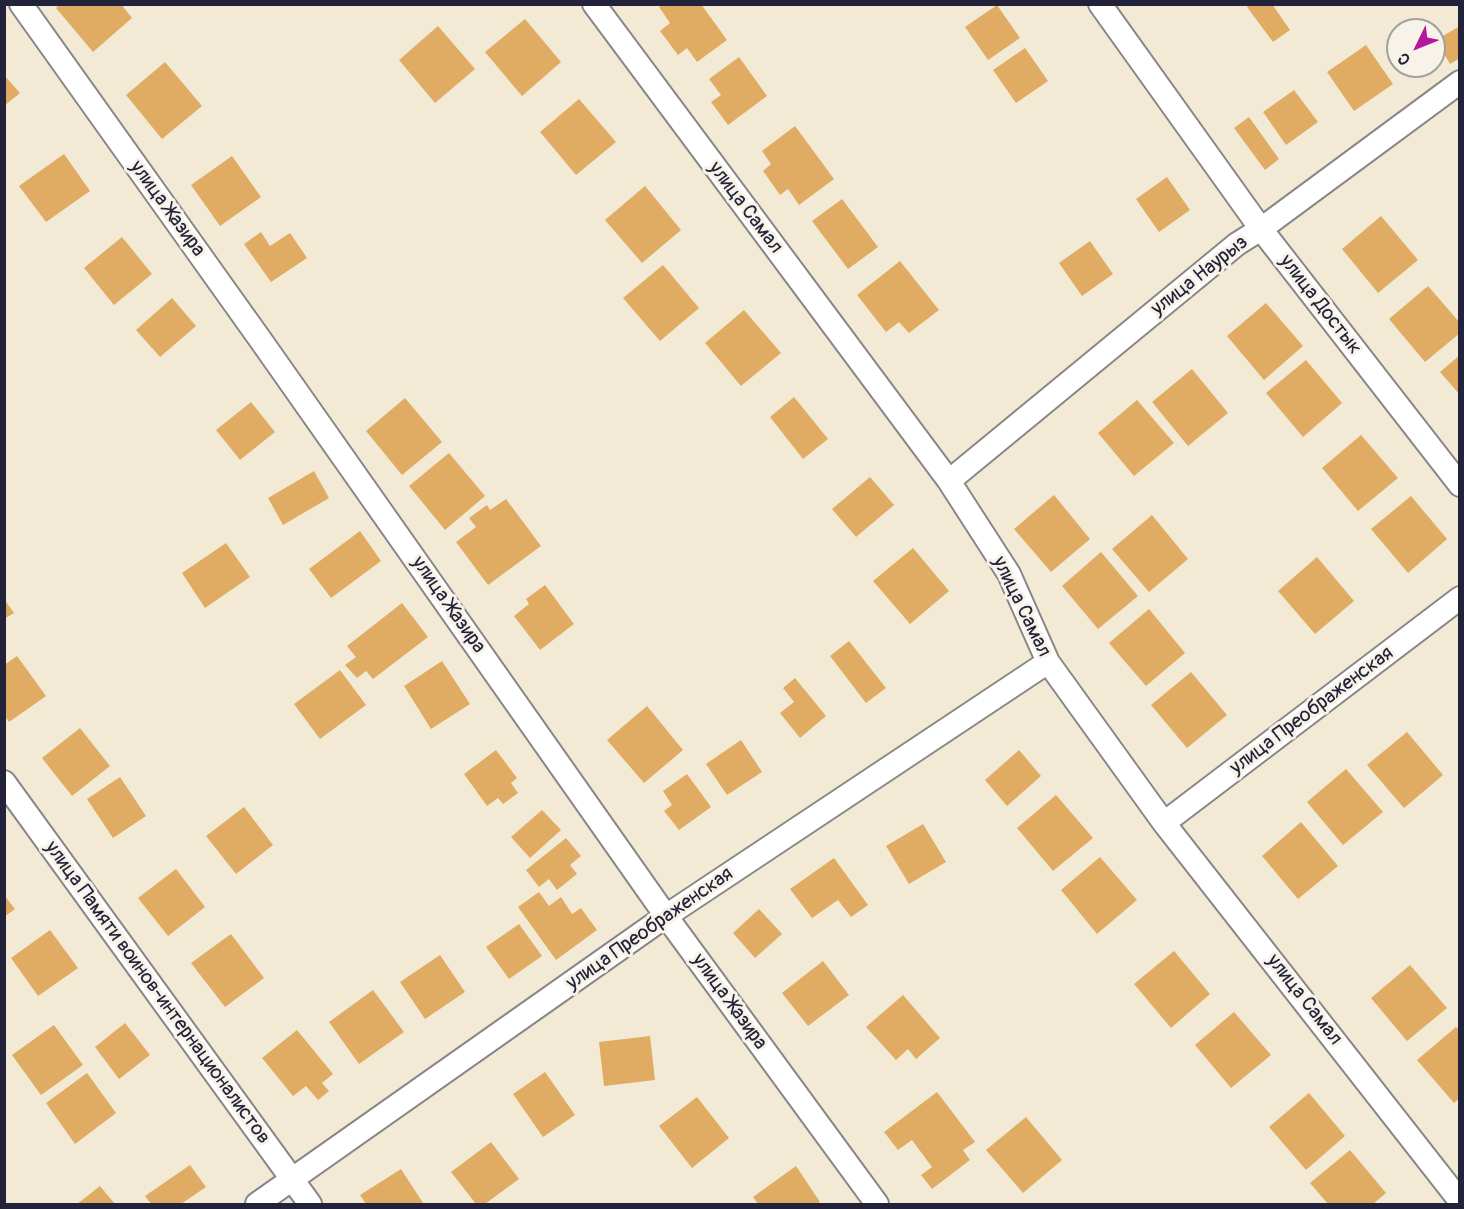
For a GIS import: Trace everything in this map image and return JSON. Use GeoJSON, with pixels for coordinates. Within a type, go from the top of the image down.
{"type":"FeatureCollection","features":[{"type":"Feature","properties":{"kind":"street","name":"улица Жазира"},"geometry":{"type":"LineString","coordinates":[[21,4],[666,916],[877,1204]]}},
{"type":"Feature","properties":{"kind":"street","name":"улица Самал"},"geometry":{"type":"LineString","coordinates":[[594,4],[949,481],[1009,574],[1048,662],[1164,823],[1460,1200]]}},
{"type":"Feature","properties":{"kind":"street","name":"улица Достык"},"geometry":{"type":"LineString","coordinates":[[1100,4],[1261,229],[1460,485]]}},
{"type":"Feature","properties":{"kind":"street","name":"улица Наурыз"},"geometry":{"type":"LineString","coordinates":[[949,481],[1237,244],[1261,229],[1460,82]]}},
{"type":"Feature","properties":{"kind":"street","name":"улица Преображенская"},"geometry":{"type":"LineString","coordinates":[[1164,823],[1460,598]]}},
{"type":"Feature","properties":{"kind":"street","name":"улица Преображенская"},"geometry":{"type":"LineString","coordinates":[[257,1204],[666,916],[1048,662]]}},
{"type":"Feature","properties":{"kind":"street","name":"улица Памяти воинов-интернационалистов"},"geometry":{"type":"LineString","coordinates":[[4,782],[310,1204]]}},
{"type":"Feature","properties":{"kind":"building"},"geometry":{"type":"Polygon","coordinates":[[[60,4],[121,4],[132,18],[93,52],[56,8],[60,4]]]}},
{"type":"Feature","properties":{"kind":"building"},"geometry":{"type":"Polygon","coordinates":[[[662,4],[701,4],[727,40],[697,62],[687,48],[678,55],[660,31],[670,23],[659,7],[662,4]]]}},
{"type":"Feature","properties":{"kind":"building"},"geometry":{"type":"Polygon","coordinates":[[[1250,4],[1272,4],[1290,30],[1273,42],[1247,7],[1250,4]]]}},
{"type":"Feature","properties":{"kind":"building"},"geometry":{"type":"Polygon","coordinates":[[[997,5],[1020,38],[988,60],[965,27],[997,5]]]}},
{"type":"Feature","properties":{"kind":"building"},"geometry":{"type":"Polygon","coordinates":[[[525,19],[561,62],[522,96],[485,52],[525,19]]]}},
{"type":"Feature","properties":{"kind":"building"},"geometry":{"type":"Polygon","coordinates":[[[438,26],[475,69],[435,103],[399,60],[438,26]]]}},
{"type":"Feature","properties":{"kind":"building"},"geometry":{"type":"Polygon","coordinates":[[[1460,26],[1460,58],[1450,64],[1446,57],[1446,34],[1460,26]]]}},
{"type":"Feature","properties":{"kind":"building"},"geometry":{"type":"Polygon","coordinates":[[[1366,45],[1386,74],[1386,78],[1389,78],[1393,84],[1354,111],[1327,72],[1366,45]]]}},
{"type":"Feature","properties":{"kind":"building"},"geometry":{"type":"Polygon","coordinates":[[[1025,48],[1048,81],[1016,103],[993,70],[1025,48]]]}},
{"type":"Feature","properties":{"kind":"building"},"geometry":{"type":"Polygon","coordinates":[[[739,57],[767,96],[728,125],[711,102],[721,95],[709,79],[739,57]]]}},
{"type":"Feature","properties":{"kind":"building"},"geometry":{"type":"Polygon","coordinates":[[[165,62],[202,106],[162,139],[126,95],[165,62]]]}},
{"type":"Feature","properties":{"kind":"building"},"geometry":{"type":"Polygon","coordinates":[[[4,75],[20,93],[4,106],[4,75]]]}},
{"type":"Feature","properties":{"kind":"building"},"geometry":{"type":"Polygon","coordinates":[[[1294,90],[1318,122],[1286,145],[1263,112],[1294,90]]]}},
{"type":"Feature","properties":{"kind":"building"},"geometry":{"type":"Polygon","coordinates":[[[579,99],[616,142],[576,175],[540,132],[579,99]]]}},
{"type":"Feature","properties":{"kind":"building"},"geometry":{"type":"Polygon","coordinates":[[[1249,117],[1279,159],[1265,170],[1234,128],[1249,117]]]}},
{"type":"Feature","properties":{"kind":"building"},"geometry":{"type":"Polygon","coordinates":[[[795,126],[834,179],[799,205],[788,189],[780,195],[763,171],[771,164],[762,151],[795,126]]]}},
{"type":"Feature","properties":{"kind":"building"},"geometry":{"type":"Polygon","coordinates":[[[64,154],[90,191],[46,222],[19,186],[64,154]]]}},
{"type":"Feature","properties":{"kind":"building"},"geometry":{"type":"Polygon","coordinates":[[[232,156],[261,197],[220,226],[191,185],[232,156]]]}},
{"type":"Feature","properties":{"kind":"building"},"geometry":{"type":"Polygon","coordinates":[[[1167,177],[1190,210],[1159,232],[1136,199],[1167,177]]]}},
{"type":"Feature","properties":{"kind":"building"},"geometry":{"type":"Polygon","coordinates":[[[645,186],[681,230],[642,263],[605,220],[645,186]]]}},
{"type":"Feature","properties":{"kind":"building"},"geometry":{"type":"Polygon","coordinates":[[[842,199],[878,247],[848,269],[812,221],[842,199]]]}},
{"type":"Feature","properties":{"kind":"building"},"geometry":{"type":"Polygon","coordinates":[[[1381,216],[1418,260],[1378,293],[1342,249],[1381,216]]]}},
{"type":"Feature","properties":{"kind":"building"},"geometry":{"type":"Polygon","coordinates":[[[261,232],[270,246],[290,233],[307,258],[271,282],[244,244],[261,232]]]}},
{"type":"Feature","properties":{"kind":"building"},"geometry":{"type":"Polygon","coordinates":[[[122,237],[152,274],[114,305],[84,268],[122,237]]]}},
{"type":"Feature","properties":{"kind":"building"},"geometry":{"type":"Polygon","coordinates":[[[1090,241],[1113,274],[1082,296],[1059,263],[1090,241]]]}},
{"type":"Feature","properties":{"kind":"building"},"geometry":{"type":"Polygon","coordinates":[[[900,261],[939,310],[909,333],[899,322],[886,332],[857,295],[900,261]]]}},
{"type":"Feature","properties":{"kind":"building"},"geometry":{"type":"Polygon","coordinates":[[[663,265],[699,308],[660,341],[623,298],[663,265]]]}},
{"type":"Feature","properties":{"kind":"building"},"geometry":{"type":"Polygon","coordinates":[[[1428,286],[1460,323],[1460,333],[1425,362],[1389,319],[1428,286]]]}},
{"type":"Feature","properties":{"kind":"building"},"geometry":{"type":"Polygon","coordinates":[[[172,298],[196,326],[160,357],[136,330],[172,298]]]}},
{"type":"Feature","properties":{"kind":"building"},"geometry":{"type":"Polygon","coordinates":[[[1266,303],[1303,346],[1264,380],[1227,336],[1266,303]]]}},
{"type":"Feature","properties":{"kind":"building"},"geometry":{"type":"Polygon","coordinates":[[[744,310],[781,353],[741,386],[705,343],[744,310]]]}},
{"type":"Feature","properties":{"kind":"building"},"geometry":{"type":"Polygon","coordinates":[[[1460,355],[1460,395],[1440,372],[1460,355]]]}},
{"type":"Feature","properties":{"kind":"building"},"geometry":{"type":"Polygon","coordinates":[[[1306,360],[1342,403],[1303,437],[1266,393],[1306,360]]]}},
{"type":"Feature","properties":{"kind":"building"},"geometry":{"type":"Polygon","coordinates":[[[1192,369],[1228,413],[1188,446],[1152,402],[1192,369]]]}},
{"type":"Feature","properties":{"kind":"building"},"geometry":{"type":"Polygon","coordinates":[[[794,397],[828,439],[803,459],[770,417],[794,397]]]}},
{"type":"Feature","properties":{"kind":"building"},"geometry":{"type":"Polygon","coordinates":[[[405,398],[442,442],[402,475],[366,431],[405,398]]]}},
{"type":"Feature","properties":{"kind":"building"},"geometry":{"type":"Polygon","coordinates":[[[1137,400],[1174,443],[1134,476],[1098,433],[1137,400]]]}},
{"type":"Feature","properties":{"kind":"building"},"geometry":{"type":"Polygon","coordinates":[[[251,402],[275,432],[240,460],[216,430],[251,402]]]}},
{"type":"Feature","properties":{"kind":"building"},"geometry":{"type":"Polygon","coordinates":[[[1361,435],[1398,478],[1358,511],[1322,468],[1361,435]]]}},
{"type":"Feature","properties":{"kind":"building"},"geometry":{"type":"Polygon","coordinates":[[[449,453],[485,496],[445,530],[409,486],[449,453]]]}},
{"type":"Feature","properties":{"kind":"building"},"geometry":{"type":"Polygon","coordinates":[[[314,471],[329,498],[283,525],[268,498],[314,471]]]}},
{"type":"Feature","properties":{"kind":"building"},"geometry":{"type":"Polygon","coordinates":[[[870,477],[894,505],[856,537],[832,509],[870,477]]]}},
{"type":"Feature","properties":{"kind":"building"},"geometry":{"type":"Polygon","coordinates":[[[1054,495],[1090,539],[1051,572],[1014,529],[1054,495]]]}},
{"type":"Feature","properties":{"kind":"building"},"geometry":{"type":"Polygon","coordinates":[[[1411,496],[1447,539],[1408,573],[1371,529],[1411,496]]]}},
{"type":"Feature","properties":{"kind":"building"},"geometry":{"type":"Polygon","coordinates":[[[506,499],[541,546],[488,585],[456,542],[476,527],[469,518],[487,505],[490,510],[506,499]]]}},
{"type":"Feature","properties":{"kind":"building"},"geometry":{"type":"Polygon","coordinates":[[[1152,515],[1188,559],[1149,592],[1112,549],[1152,515]]]}},
{"type":"Feature","properties":{"kind":"building"},"geometry":{"type":"Polygon","coordinates":[[[360,531],[381,561],[331,598],[309,569],[360,531]]]}},
{"type":"Feature","properties":{"kind":"building"},"geometry":{"type":"Polygon","coordinates":[[[226,543],[250,577],[205,608],[182,573],[226,543]]]}},
{"type":"Feature","properties":{"kind":"building"},"geometry":{"type":"Polygon","coordinates":[[[913,548],[949,591],[910,624],[873,581],[913,548]]]}},
{"type":"Feature","properties":{"kind":"building"},"geometry":{"type":"Polygon","coordinates":[[[1101,552],[1138,596],[1098,629],[1062,586],[1101,552]]]}},
{"type":"Feature","properties":{"kind":"building"},"geometry":{"type":"Polygon","coordinates":[[[1317,557],[1354,601],[1315,634],[1278,591],[1317,557]]]}},
{"type":"Feature","properties":{"kind":"building"},"geometry":{"type":"Polygon","coordinates":[[[545,585],[574,624],[540,650],[514,616],[529,604],[526,599],[545,585]]]}},
{"type":"Feature","properties":{"kind":"building"},"geometry":{"type":"Polygon","coordinates":[[[4,599],[14,613],[4,619],[4,599]]]}},
{"type":"Feature","properties":{"kind":"building"},"geometry":{"type":"Polygon","coordinates":[[[402,603],[428,637],[373,679],[366,671],[357,678],[345,665],[356,657],[347,646],[402,603]]]}},
{"type":"Feature","properties":{"kind":"building"},"geometry":{"type":"Polygon","coordinates":[[[1149,609],[1185,653],[1146,686],[1109,643],[1149,609]]]}},
{"type":"Feature","properties":{"kind":"building"},"geometry":{"type":"Polygon","coordinates":[[[849,641],[886,688],[866,703],[830,656],[849,641]]]}},
{"type":"Feature","properties":{"kind":"building"},"geometry":{"type":"Polygon","coordinates":[[[17,656],[46,696],[9,722],[4,715],[4,665],[17,656]]]}},
{"type":"Feature","properties":{"kind":"building"},"geometry":{"type":"Polygon","coordinates":[[[442,661],[470,704],[431,729],[404,686],[442,661]]]}},
{"type":"Feature","properties":{"kind":"building"},"geometry":{"type":"Polygon","coordinates":[[[340,670],[366,705],[320,739],[294,704],[340,670]]]}},
{"type":"Feature","properties":{"kind":"building"},"geometry":{"type":"Polygon","coordinates":[[[1191,672],[1227,715],[1187,748],[1151,705],[1191,672]]]}},
{"type":"Feature","properties":{"kind":"building"},"geometry":{"type":"Polygon","coordinates":[[[795,678],[826,716],[800,738],[780,713],[794,702],[783,688],[795,678]]]}},
{"type":"Feature","properties":{"kind":"building"},"geometry":{"type":"Polygon","coordinates":[[[647,706],[683,750],[644,783],[607,740],[647,706]]]}},
{"type":"Feature","properties":{"kind":"building"},"geometry":{"type":"Polygon","coordinates":[[[80,728],[110,766],[72,796],[42,758],[80,728]]]}},
{"type":"Feature","properties":{"kind":"building"},"geometry":{"type":"Polygon","coordinates":[[[1407,732],[1443,775],[1404,808],[1367,765],[1407,732]]]}},
{"type":"Feature","properties":{"kind":"building"},"geometry":{"type":"Polygon","coordinates":[[[741,740],[762,772],[727,795],[706,764],[741,740]]]}},
{"type":"Feature","properties":{"kind":"building"},"geometry":{"type":"Polygon","coordinates":[[[496,750],[517,778],[511,783],[518,793],[503,804],[498,798],[487,806],[464,774],[496,750]]]}},
{"type":"Feature","properties":{"kind":"building"},"geometry":{"type":"Polygon","coordinates":[[[1019,750],[1041,776],[1007,806],[985,780],[1019,750]]]}},
{"type":"Feature","properties":{"kind":"building"},"geometry":{"type":"Polygon","coordinates":[[[1346,769],[1383,812],[1343,845],[1307,802],[1346,769]]]}},
{"type":"Feature","properties":{"kind":"building"},"geometry":{"type":"Polygon","coordinates":[[[687,774],[711,807],[679,830],[664,811],[672,805],[663,791],[687,774]]]}},
{"type":"Feature","properties":{"kind":"building"},"geometry":{"type":"Polygon","coordinates":[[[120,777],[146,816],[113,838],[87,799],[120,777]]]}},
{"type":"Feature","properties":{"kind":"building"},"geometry":{"type":"Polygon","coordinates":[[[1056,795],[1093,838],[1053,871],[1017,828],[1056,795]]]}},
{"type":"Feature","properties":{"kind":"building"},"geometry":{"type":"Polygon","coordinates":[[[244,807],[273,845],[236,874],[206,836],[244,807]]]}},
{"type":"Feature","properties":{"kind":"building"},"geometry":{"type":"Polygon","coordinates":[[[542,810],[561,830],[530,858],[511,837],[542,810]]]}},
{"type":"Feature","properties":{"kind":"building"},"geometry":{"type":"Polygon","coordinates":[[[1301,822],[1338,866],[1298,899],[1262,856],[1301,822]]]}},
{"type":"Feature","properties":{"kind":"building"},"geometry":{"type":"Polygon","coordinates":[[[923,824],[946,862],[909,884],[886,846],[923,824]]]}},
{"type":"Feature","properties":{"kind":"building"},"geometry":{"type":"Polygon","coordinates":[[[566,838],[581,856],[570,865],[577,874],[557,890],[549,879],[539,887],[526,870],[566,838]]]}},
{"type":"Feature","properties":{"kind":"building"},"geometry":{"type":"Polygon","coordinates":[[[1100,857],[1137,900],[1097,934],[1061,890],[1100,857]]]}},
{"type":"Feature","properties":{"kind":"building"},"geometry":{"type":"Polygon","coordinates":[[[834,858],[868,905],[851,917],[838,900],[812,918],[790,889],[834,858]]]}},
{"type":"Feature","properties":{"kind":"building"},"geometry":{"type":"Polygon","coordinates":[[[176,869],[205,907],[168,936],[138,898],[176,869]]]}},
{"type":"Feature","properties":{"kind":"building"},"geometry":{"type":"Polygon","coordinates":[[[539,892],[549,906],[561,897],[572,914],[581,908],[597,930],[556,960],[518,907],[539,892]]]}},
{"type":"Feature","properties":{"kind":"building"},"geometry":{"type":"Polygon","coordinates":[[[4,895],[15,909],[4,917],[4,895]]]}},
{"type":"Feature","properties":{"kind":"building"},"geometry":{"type":"Polygon","coordinates":[[[759,909],[782,934],[755,958],[733,933],[759,909]]]}},
{"type":"Feature","properties":{"kind":"building"},"geometry":{"type":"Polygon","coordinates":[[[519,924],[542,956],[509,979],[486,947],[519,924]]]}},
{"type":"Feature","properties":{"kind":"building"},"geometry":{"type":"Polygon","coordinates":[[[50,930],[78,968],[38,996],[11,958],[50,930]]]}},
{"type":"Feature","properties":{"kind":"building"},"geometry":{"type":"Polygon","coordinates":[[[231,934],[264,978],[225,1007],[191,963],[231,934]]]}},
{"type":"Feature","properties":{"kind":"building"},"geometry":{"type":"Polygon","coordinates":[[[1174,951],[1210,994],[1171,1028],[1134,984],[1174,951]]]}},
{"type":"Feature","properties":{"kind":"building"},"geometry":{"type":"Polygon","coordinates":[[[440,955],[465,992],[425,1019],[400,982],[440,955]]]}},
{"type":"Feature","properties":{"kind":"building"},"geometry":{"type":"Polygon","coordinates":[[[823,961],[849,995],[808,1026],[782,993],[823,961]]]}},
{"type":"Feature","properties":{"kind":"building"},"geometry":{"type":"Polygon","coordinates":[[[1410,965],[1447,1008],[1407,1041],[1371,998],[1410,965]]]}},
{"type":"Feature","properties":{"kind":"building"},"geometry":{"type":"Polygon","coordinates":[[[373,990],[404,1032],[359,1064],[329,1022],[373,990]]]}},
{"type":"Feature","properties":{"kind":"building"},"geometry":{"type":"Polygon","coordinates":[[[903,995],[940,1038],[916,1059],[908,1049],[896,1060],[866,1027],[903,995]]]}},
{"type":"Feature","properties":{"kind":"building"},"geometry":{"type":"Polygon","coordinates":[[[1234,1012],[1271,1055],[1231,1088],[1195,1045],[1234,1012]]]}},
{"type":"Feature","properties":{"kind":"building"},"geometry":{"type":"Polygon","coordinates":[[[125,1023],[150,1055],[119,1079],[95,1047],[125,1023]]]}},
{"type":"Feature","properties":{"kind":"building"},"geometry":{"type":"Polygon","coordinates":[[[54,1025],[83,1065],[41,1095],[12,1055],[54,1025]]]}},
{"type":"Feature","properties":{"kind":"building"},"geometry":{"type":"Polygon","coordinates":[[[1456,1027],[1460,1030],[1460,1098],[1454,1103],[1417,1060],[1456,1027]]]}},
{"type":"Feature","properties":{"kind":"building"},"geometry":{"type":"Polygon","coordinates":[[[297,1030],[333,1074],[322,1083],[329,1091],[318,1100],[306,1086],[293,1096],[262,1058],[297,1030]]]}},
{"type":"Feature","properties":{"kind":"building"},"geometry":{"type":"Polygon","coordinates":[[[650,1036],[655,1080],[604,1086],[599,1042],[650,1036]]]}},
{"type":"Feature","properties":{"kind":"building"},"geometry":{"type":"Polygon","coordinates":[[[545,1072],[575,1115],[543,1137],[513,1094],[545,1072]]]}},
{"type":"Feature","properties":{"kind":"building"},"geometry":{"type":"Polygon","coordinates":[[[87,1073],[116,1113],[75,1144],[46,1103],[87,1073]]]}},
{"type":"Feature","properties":{"kind":"building"},"geometry":{"type":"Polygon","coordinates":[[[937,1092],[975,1142],[963,1150],[970,1160],[932,1189],[921,1175],[932,1167],[912,1140],[898,1150],[884,1132],[937,1092]]]}},
{"type":"Feature","properties":{"kind":"building"},"geometry":{"type":"Polygon","coordinates":[[[1309,1093],[1345,1136],[1306,1170],[1269,1127],[1309,1093]]]}},
{"type":"Feature","properties":{"kind":"building"},"geometry":{"type":"Polygon","coordinates":[[[697,1097],[729,1138],[692,1168],[659,1126],[697,1097]]]}},
{"type":"Feature","properties":{"kind":"building"},"geometry":{"type":"Polygon","coordinates":[[[1026,1117],[1062,1160],[1023,1193],[986,1150],[1026,1117]]]}},
{"type":"Feature","properties":{"kind":"building"},"geometry":{"type":"Polygon","coordinates":[[[491,1142],[519,1179],[485,1204],[476,1204],[451,1172],[491,1142]]]}},
{"type":"Feature","properties":{"kind":"building"},"geometry":{"type":"Polygon","coordinates":[[[1350,1150],[1386,1193],[1373,1204],[1328,1204],[1310,1183],[1350,1150]]]}},
{"type":"Feature","properties":{"kind":"building"},"geometry":{"type":"Polygon","coordinates":[[[190,1165],[206,1187],[181,1204],[151,1204],[145,1196],[190,1165]]]}},
{"type":"Feature","properties":{"kind":"building"},"geometry":{"type":"Polygon","coordinates":[[[796,1166],[820,1202],[816,1204],[758,1204],[753,1197],[796,1166]]]}},
{"type":"Feature","properties":{"kind":"building"},"geometry":{"type":"Polygon","coordinates":[[[401,1169],[423,1203],[366,1204],[360,1195],[401,1169]]]}},
{"type":"Feature","properties":{"kind":"building"},"geometry":{"type":"Polygon","coordinates":[[[100,1186],[115,1204],[77,1204],[100,1186]]]}}]}
